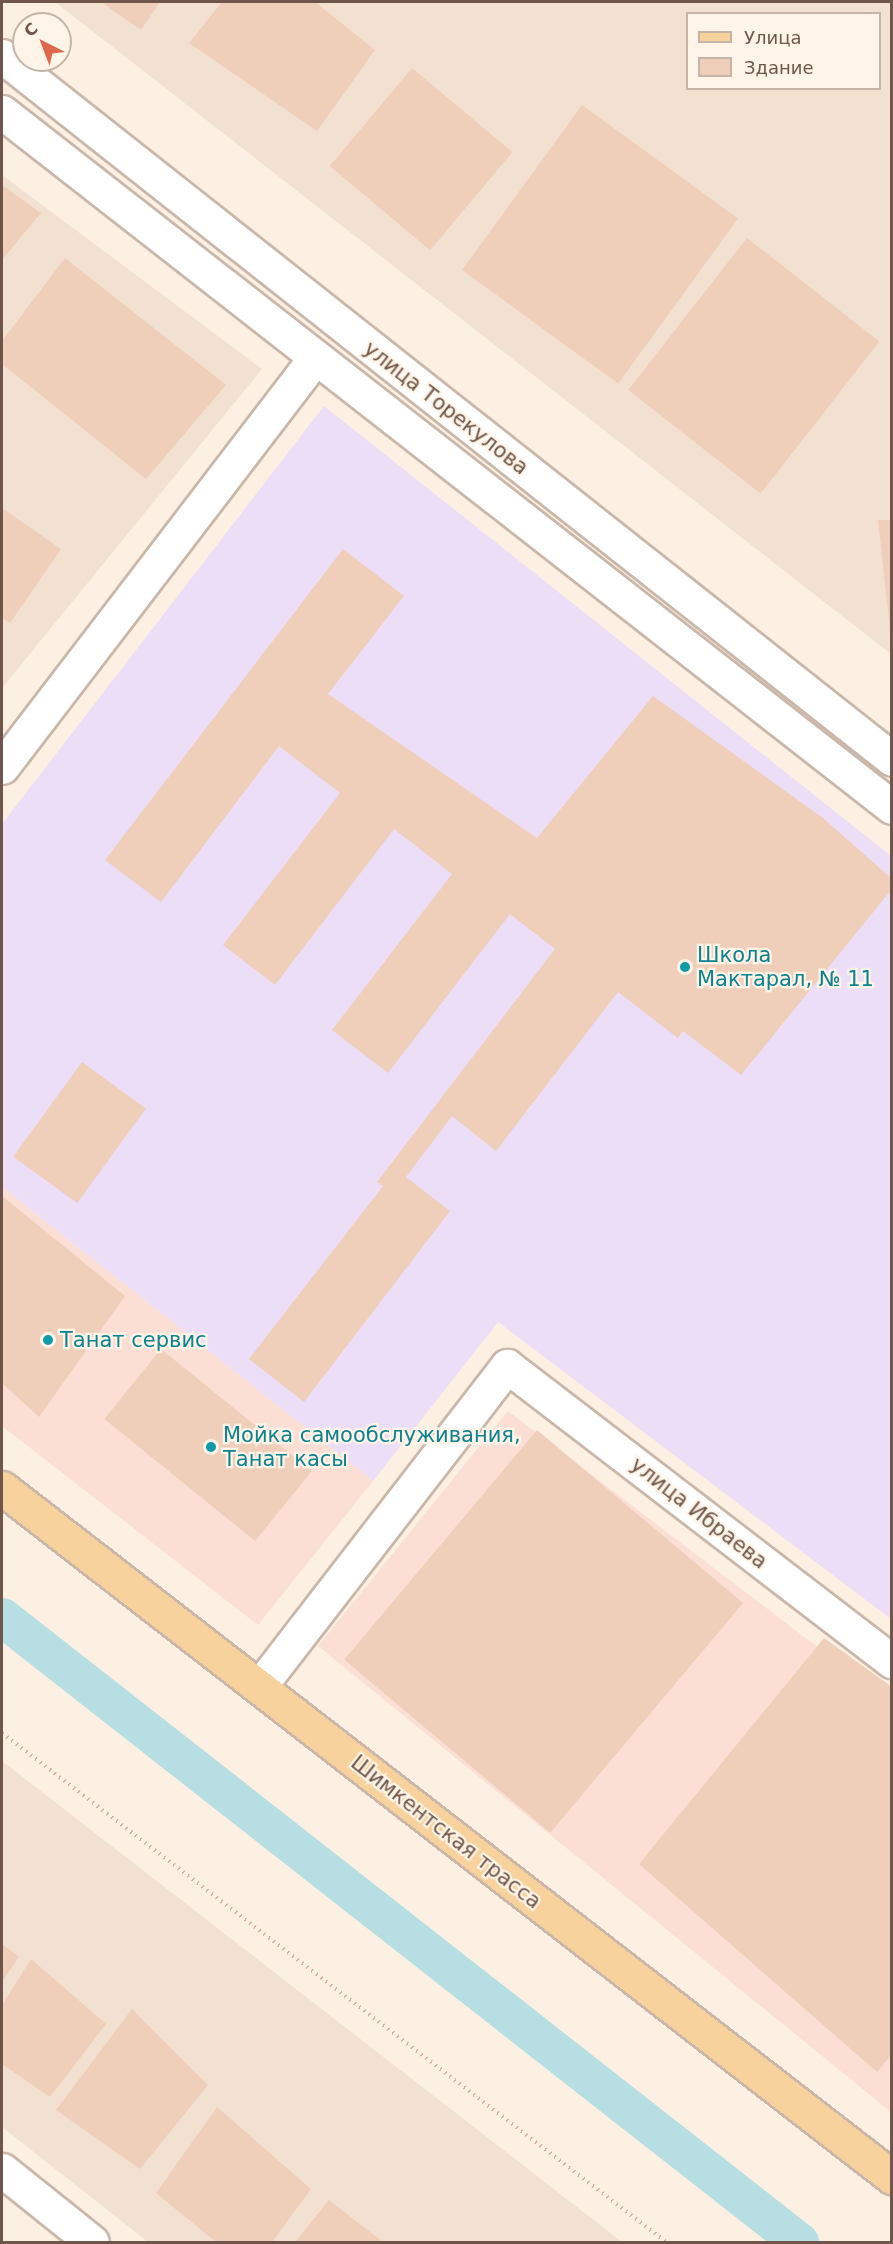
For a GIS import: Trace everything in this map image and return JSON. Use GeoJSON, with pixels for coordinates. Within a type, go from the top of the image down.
{"type":"FeatureCollection","features":[{"type":"Feature","properties":{"kind":"main road","name":"Шимкентская трасса"},"geometry":{"type":"LineString","coordinates":[[2,1488],[891,2177]]}},
{"type":"Feature","properties":{"kind":"street","name":"улица Торекулова"},"geometry":{"type":"LineString","coordinates":[[2,56],[891,759]]}},
{"type":"Feature","properties":{"kind":"street","name":"улица Торекулова"},"geometry":{"type":"LineString","coordinates":[[2,112],[891,807]]}},
{"type":"Feature","properties":{"kind":"street"},"geometry":{"type":"LineString","coordinates":[[2,767],[315,358]]}},
{"type":"Feature","properties":{"kind":"street","name":"улица Ибраева"},"geometry":{"type":"LineString","coordinates":[[259,1687],[507,1366],[891,1661]]}},
{"type":"Feature","properties":{"kind":"street"},"geometry":{"type":"LineString","coordinates":[[2,2170],[92,2242]]}},
{"type":"Feature","properties":{"kind":"path"},"geometry":{"type":"LineString","coordinates":[[2,1733],[666,2242]]}},
{"type":"Feature","properties":{"kind":"shaded area"},"geometry":{"type":"Polygon","coordinates":[[[55,2],[891,2],[891,654],[72,15],[72,12],[68,12],[55,2]]]}},
{"type":"Feature","properties":{"kind":"shaded area"},"geometry":{"type":"Polygon","coordinates":[[[2,175],[262,369],[2,688],[2,175]]]}},
{"type":"Feature","properties":{"kind":"shaded area"},"geometry":{"type":"Polygon","coordinates":[[[324,406],[891,856],[891,1619],[498,1322],[373,1481],[2,1187],[2,824],[324,406]]]}},
{"type":"Feature","properties":{"kind":"shaded area"},"geometry":{"type":"Polygon","coordinates":[[[2,1187],[373,1481],[258,1625],[2,1426],[2,1187]]]}},
{"type":"Feature","properties":{"kind":"shaded area"},"geometry":{"type":"Polygon","coordinates":[[[508,1411],[891,1703],[891,2112],[318,1646],[508,1411]]]}},
{"type":"Feature","properties":{"kind":"shaded area"},"geometry":{"type":"Polygon","coordinates":[[[2,1761],[622,2242],[148,2242],[2,2127],[2,1761]]]}},
{"type":"Feature","properties":{"kind":"building"},"geometry":{"type":"Polygon","coordinates":[[[101,2],[160,2],[141,30],[101,2]]]}},
{"type":"Feature","properties":{"kind":"building"},"geometry":{"type":"Polygon","coordinates":[[[222,2],[315,2],[375,50],[317,131],[189,43],[222,2]]]}},
{"type":"Feature","properties":{"kind":"building"},"geometry":{"type":"Polygon","coordinates":[[[412,68],[512,152],[430,250],[330,166],[412,68]]]}},
{"type":"Feature","properties":{"kind":"building"},"geometry":{"type":"Polygon","coordinates":[[[582,105],[738,218],[618,383],[462,270],[582,105]]]}},
{"type":"Feature","properties":{"kind":"building"},"geometry":{"type":"Polygon","coordinates":[[[2,185],[41,213],[2,260],[2,185]]]}},
{"type":"Feature","properties":{"kind":"building"},"geometry":{"type":"Polygon","coordinates":[[[747,238],[879,341],[761,494],[628,390],[747,238]]]}},
{"type":"Feature","properties":{"kind":"building"},"geometry":{"type":"Polygon","coordinates":[[[65,258],[226,385],[146,479],[2,364],[2,341],[65,258]]]}},
{"type":"Feature","properties":{"kind":"building"},"geometry":{"type":"Polygon","coordinates":[[[2,508],[61,549],[10,623],[2,618],[2,508]]]}},
{"type":"Feature","properties":{"kind":"building"},"geometry":{"type":"Polygon","coordinates":[[[878,520],[892,520],[892,629],[890,629],[878,520]]]}},
{"type":"Feature","properties":{"kind":"building","name":"Школа Мактарал, № 11"},"geometry":{"type":"Polygon","coordinates":[[[343,549],[404,596],[328,694],[537,838],[653,696],[823,818],[892,879],[892,889],[741,1075],[683,1031],[678,1038],[618,992],[496,1151],[452,1116],[406,1177],[450,1211],[304,1402],[249,1359],[383,1186],[377,1182],[555,949],[510,914],[388,1073],[332,1030],[452,874],[394,829],[275,985],[223,945],[340,793],[279,746],[161,902],[105,860],[343,549]]]}},
{"type":"Feature","properties":{"kind":"building"},"geometry":{"type":"Polygon","coordinates":[[[82,1062],[146,1108],[77,1203],[13,1157],[82,1062]]]}},
{"type":"Feature","properties":{"kind":"building","name":"Танат сервис"},"geometry":{"type":"Polygon","coordinates":[[[2,1196],[125,1296],[39,1417],[2,1383],[2,1196]]]}},
{"type":"Feature","properties":{"kind":"building","name":"Мойка самообслуживания, Танат касы"},"geometry":{"type":"Polygon","coordinates":[[[161,1349],[312,1471],[255,1541],[104,1419],[161,1349]]]}},
{"type":"Feature","properties":{"kind":"building"},"geometry":{"type":"Polygon","coordinates":[[[537,1430],[743,1603],[550,1833],[344,1660],[537,1430]]]}},
{"type":"Feature","properties":{"kind":"building"},"geometry":{"type":"Polygon","coordinates":[[[824,1638],[892,1687],[892,2054],[877,2072],[639,1864],[824,1638]]]}},
{"type":"Feature","properties":{"kind":"building"},"geometry":{"type":"Polygon","coordinates":[[[2,1944],[19,1957],[2,1982],[2,1944]]]}},
{"type":"Feature","properties":{"kind":"building"},"geometry":{"type":"Polygon","coordinates":[[[31,1959],[106,2024],[50,2097],[2,2064],[2,2005],[31,1959]]]}},
{"type":"Feature","properties":{"kind":"building"},"geometry":{"type":"Polygon","coordinates":[[[132,2009],[208,2085],[140,2169],[56,2110],[132,2009]]]}},
{"type":"Feature","properties":{"kind":"building"},"geometry":{"type":"Polygon","coordinates":[[[217,2107],[311,2189],[272,2242],[216,2242],[156,2193],[217,2107]]]}},
{"type":"Feature","properties":{"kind":"building"},"geometry":{"type":"Polygon","coordinates":[[[329,2200],[383,2242],[295,2242],[329,2200]]]}},
{"type":"Feature","properties":{"kind":"waterway"},"geometry":{"type":"LineString","coordinates":[[2,1617],[799,2242]]}},
{"type":"Feature","properties":{"kind":"place","name":"Школа Мактарал, № 11"},"geometry":{"type":"Point","coordinates":[685,967]}},
{"type":"Feature","properties":{"kind":"place","name":"Танат сервис"},"geometry":{"type":"Point","coordinates":[48,1340]}},
{"type":"Feature","properties":{"kind":"place","name":"Мойка самообслуживания, Танат касы"},"geometry":{"type":"Point","coordinates":[211,1447]}}]}
